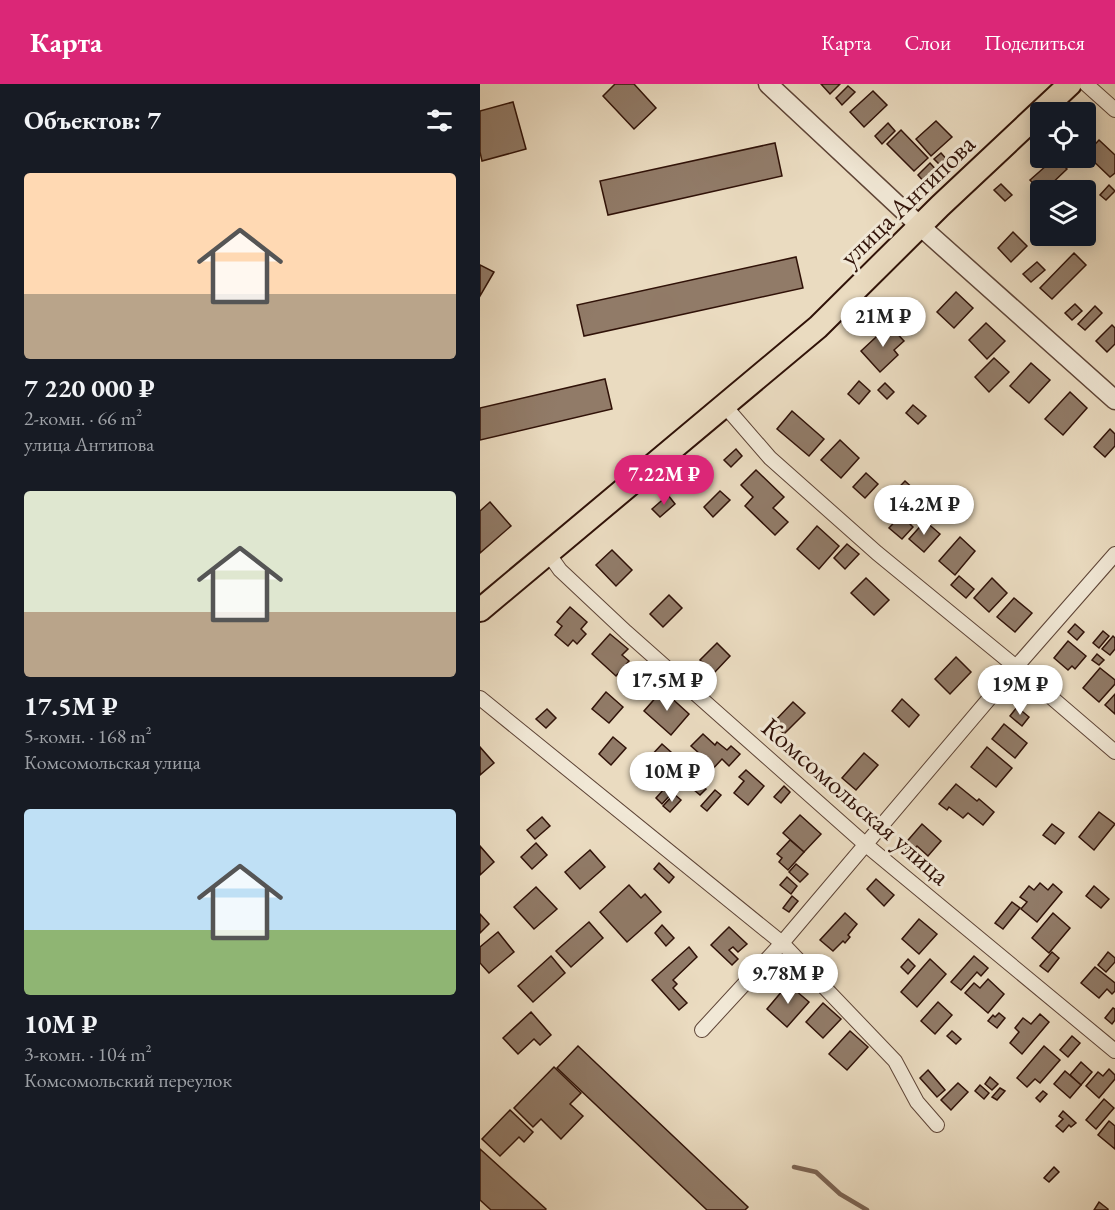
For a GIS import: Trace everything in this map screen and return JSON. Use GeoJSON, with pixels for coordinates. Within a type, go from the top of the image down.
{"type":"FeatureCollection","features":[{"type":"Feature","properties":{"kind":"main road","name":"улица Антипова"},"geometry":{"type":"LineString","coordinates":[[480,610],[818,327],[920,226],[1070,84]]}},
{"type":"Feature","properties":{"kind":"street"},"geometry":{"type":"LineString","coordinates":[[768,84],[920,226],[1115,400]]}},
{"type":"Feature","properties":{"kind":"street"},"geometry":{"type":"LineString","coordinates":[[1086,84],[1115,110]]}},
{"type":"Feature","properties":{"kind":"street"},"geometry":{"type":"LineString","coordinates":[[724,405],[779,465],[877,553],[1115,752]]}},
{"type":"Feature","properties":{"kind":"street","name":"Комсомольская улица"},"geometry":{"type":"LineString","coordinates":[[548,553],[560,570],[626,632],[865,844],[1115,1051]]}},
{"type":"Feature","properties":{"kind":"street"},"geometry":{"type":"LineString","coordinates":[[702,1030],[782,943],[1115,554]]}},
{"type":"Feature","properties":{"kind":"street"},"geometry":{"type":"LineString","coordinates":[[480,698],[782,943],[895,1061],[917,1102],[937,1125]]}},
{"type":"Feature","properties":{"kind":"building"},"geometry":{"type":"Polygon","coordinates":[[[615,84],[634,84],[656,108],[634,129],[603,96],[615,84]]]}},
{"type":"Feature","properties":{"kind":"building"},"geometry":{"type":"Polygon","coordinates":[[[821,84],[840,84],[830,94],[821,84]]]}},
{"type":"Feature","properties":{"kind":"building"},"geometry":{"type":"Polygon","coordinates":[[[848,86],[855,92],[842,105],[836,98],[848,86]]]}},
{"type":"Feature","properties":{"kind":"building"},"geometry":{"type":"Polygon","coordinates":[[[873,91],[887,105],[864,127],[850,112],[873,91]]]}},
{"type":"Feature","properties":{"kind":"building"},"geometry":{"type":"Polygon","coordinates":[[[513,102],[526,149],[482,161],[480,111],[513,102]]]}},
{"type":"Feature","properties":{"kind":"building"},"geometry":{"type":"Polygon","coordinates":[[[936,121],[952,137],[931,156],[916,139],[936,121]]]}},
{"type":"Feature","properties":{"kind":"building"},"geometry":{"type":"Polygon","coordinates":[[[888,123],[895,131],[882,144],[875,136],[888,123]]]}},
{"type":"Feature","properties":{"kind":"building"},"geometry":{"type":"Polygon","coordinates":[[[901,130],[928,158],[914,171],[887,144],[901,130]]]}},
{"type":"Feature","properties":{"kind":"building"},"geometry":{"type":"Polygon","coordinates":[[[1099,140],[1115,155],[1115,173],[1110,177],[1096,164],[1096,143],[1099,140]]]}},
{"type":"Feature","properties":{"kind":"building"},"geometry":{"type":"Polygon","coordinates":[[[775,143],[782,176],[608,215],[600,181],[775,143]]]}},
{"type":"Feature","properties":{"kind":"building"},"geometry":{"type":"Polygon","coordinates":[[[941,153],[949,162],[943,168],[934,159],[941,153]]]}},
{"type":"Feature","properties":{"kind":"building"},"geometry":{"type":"Polygon","coordinates":[[[930,163],[938,172],[926,184],[918,175],[930,163]]]}},
{"type":"Feature","properties":{"kind":"building"},"geometry":{"type":"Polygon","coordinates":[[[1044,168],[1067,169],[1055,180],[1030,180],[1044,168]]]}},
{"type":"Feature","properties":{"kind":"building"},"geometry":{"type":"Polygon","coordinates":[[[1001,184],[1012,195],[1005,201],[994,190],[1001,184]]]}},
{"type":"Feature","properties":{"kind":"building"},"geometry":{"type":"Polygon","coordinates":[[[1109,185],[1115,191],[1106,200],[1100,195],[1109,185]]]}},
{"type":"Feature","properties":{"kind":"building"},"geometry":{"type":"Polygon","coordinates":[[[1013,232],[1027,246],[1011,262],[998,248],[1013,232]]]}},
{"type":"Feature","properties":{"kind":"building"},"geometry":{"type":"Polygon","coordinates":[[[1074,253],[1086,265],[1052,299],[1040,288],[1074,253]]]}},
{"type":"Feature","properties":{"kind":"building"},"geometry":{"type":"Polygon","coordinates":[[[796,257],[803,288],[584,336],[577,305],[796,257]]]}},
{"type":"Feature","properties":{"kind":"building"},"geometry":{"type":"Polygon","coordinates":[[[1037,262],[1045,270],[1031,282],[1023,274],[1037,262]]]}},
{"type":"Feature","properties":{"kind":"building"},"geometry":{"type":"Polygon","coordinates":[[[480,265],[494,272],[480,296],[480,265]]]}},
{"type":"Feature","properties":{"kind":"building"},"geometry":{"type":"Polygon","coordinates":[[[956,292],[973,308],[954,328],[937,312],[956,292]]]}},
{"type":"Feature","properties":{"kind":"building"},"geometry":{"type":"Polygon","coordinates":[[[1075,304],[1082,311],[1072,320],[1065,313],[1075,304]]]}},
{"type":"Feature","properties":{"kind":"building"},"geometry":{"type":"Polygon","coordinates":[[[1095,306],[1102,313],[1085,330],[1078,324],[1095,306]]]}},
{"type":"Feature","properties":{"kind":"building"},"geometry":{"type":"Polygon","coordinates":[[[986,323],[1005,341],[987,359],[969,340],[986,323]]]}},
{"type":"Feature","properties":{"kind":"building"},"geometry":{"type":"Polygon","coordinates":[[[889,325],[904,341],[894,350],[898,355],[880,372],[861,351],[889,325]]]}},
{"type":"Feature","properties":{"kind":"building"},"geometry":{"type":"Polygon","coordinates":[[[1112,325],[1115,328],[1115,344],[1107,352],[1096,341],[1112,325]]]}},
{"type":"Feature","properties":{"kind":"building"},"geometry":{"type":"Polygon","coordinates":[[[994,358],[1009,372],[989,392],[975,377],[994,358]]]}},
{"type":"Feature","properties":{"kind":"building"},"geometry":{"type":"Polygon","coordinates":[[[1031,363],[1050,380],[1029,403],[1010,386],[1031,363]]]}},
{"type":"Feature","properties":{"kind":"building"},"geometry":{"type":"Polygon","coordinates":[[[605,379],[612,409],[480,440],[480,408],[605,379]]]}},
{"type":"Feature","properties":{"kind":"building"},"geometry":{"type":"Polygon","coordinates":[[[859,381],[870,391],[859,404],[848,394],[859,381]]]}},
{"type":"Feature","properties":{"kind":"building"},"geometry":{"type":"Polygon","coordinates":[[[885,383],[894,392],[887,399],[878,390],[885,383]]]}},
{"type":"Feature","properties":{"kind":"building"},"geometry":{"type":"Polygon","coordinates":[[[1070,392],[1087,408],[1063,435],[1045,419],[1070,392]]]}},
{"type":"Feature","properties":{"kind":"building"},"geometry":{"type":"Polygon","coordinates":[[[913,405],[926,416],[918,424],[906,413],[913,405]]]}},
{"type":"Feature","properties":{"kind":"building"},"geometry":{"type":"Polygon","coordinates":[[[792,411],[824,439],[809,456],[777,429],[792,411]]]}},
{"type":"Feature","properties":{"kind":"building"},"geometry":{"type":"Polygon","coordinates":[[[1110,429],[1115,434],[1115,446],[1105,457],[1094,447],[1110,429]]]}},
{"type":"Feature","properties":{"kind":"building"},"geometry":{"type":"Polygon","coordinates":[[[840,440],[859,458],[841,478],[821,460],[840,440]]]}},
{"type":"Feature","properties":{"kind":"building"},"geometry":{"type":"Polygon","coordinates":[[[736,449],[742,456],[731,467],[724,460],[736,449]]]}},
{"type":"Feature","properties":{"kind":"building"},"geometry":{"type":"Polygon","coordinates":[[[756,470],[784,497],[773,508],[788,522],[775,535],[745,506],[753,497],[741,485],[756,470]]]}},
{"type":"Feature","properties":{"kind":"building"},"geometry":{"type":"Polygon","coordinates":[[[866,473],[878,484],[865,498],[853,487],[866,473]]]}},
{"type":"Feature","properties":{"kind":"building"},"geometry":{"type":"Polygon","coordinates":[[[905,481],[917,492],[890,520],[878,509],[905,481]]]}},
{"type":"Feature","properties":{"kind":"building"},"geometry":{"type":"Polygon","coordinates":[[[720,491],[730,500],[713,517],[704,507],[720,491]]]}},
{"type":"Feature","properties":{"kind":"building"},"geometry":{"type":"Polygon","coordinates":[[[668,495],[675,504],[660,517],[652,509],[668,495]]]}},
{"type":"Feature","properties":{"kind":"building"},"geometry":{"type":"Polygon","coordinates":[[[490,502],[511,526],[480,553],[480,511],[490,502]]]}},
{"type":"Feature","properties":{"kind":"building"},"geometry":{"type":"Polygon","coordinates":[[[901,515],[913,527],[902,539],[889,528],[901,515]]]}},
{"type":"Feature","properties":{"kind":"building"},"geometry":{"type":"Polygon","coordinates":[[[925,521],[940,534],[924,552],[909,539],[925,521]]]}},
{"type":"Feature","properties":{"kind":"building"},"geometry":{"type":"Polygon","coordinates":[[[817,526],[839,546],[819,569],[797,549],[817,526]]]}},
{"type":"Feature","properties":{"kind":"building"},"geometry":{"type":"Polygon","coordinates":[[[960,537],[975,551],[955,575],[939,561],[960,537]]]}},
{"type":"Feature","properties":{"kind":"building"},"geometry":{"type":"Polygon","coordinates":[[[847,544],[859,554],[845,569],[834,558],[847,544]]]}},
{"type":"Feature","properties":{"kind":"building"},"geometry":{"type":"Polygon","coordinates":[[[612,550],[632,570],[616,586],[596,565],[612,550]]]}},
{"type":"Feature","properties":{"kind":"building"},"geometry":{"type":"Polygon","coordinates":[[[959,576],[974,589],[966,598],[951,585],[959,576]]]}},
{"type":"Feature","properties":{"kind":"building"},"geometry":{"type":"Polygon","coordinates":[[[866,578],[889,600],[874,615],[851,593],[866,578]]]}},
{"type":"Feature","properties":{"kind":"building"},"geometry":{"type":"Polygon","coordinates":[[[992,578],[1007,593],[989,612],[974,598],[992,578]]]}},
{"type":"Feature","properties":{"kind":"building"},"geometry":{"type":"Polygon","coordinates":[[[669,595],[682,608],[663,627],[650,614],[669,595]]]}},
{"type":"Feature","properties":{"kind":"building"},"geometry":{"type":"Polygon","coordinates":[[[1014,598],[1032,613],[1015,632],[997,617],[1014,598]]]}},
{"type":"Feature","properties":{"kind":"building"},"geometry":{"type":"Polygon","coordinates":[[[570,607],[587,622],[581,629],[586,634],[577,644],[573,640],[568,646],[555,635],[562,626],[557,622],[570,607]]]}},
{"type":"Feature","properties":{"kind":"building"},"geometry":{"type":"Polygon","coordinates":[[[1075,624],[1084,632],[1077,640],[1068,632],[1075,624]]]}},
{"type":"Feature","properties":{"kind":"building"},"geometry":{"type":"Polygon","coordinates":[[[1103,631],[1109,636],[1099,648],[1093,643],[1103,631]]]}},
{"type":"Feature","properties":{"kind":"building"},"geometry":{"type":"Polygon","coordinates":[[[610,634],[628,649],[622,655],[629,661],[616,676],[592,654],[610,634]]]}},
{"type":"Feature","properties":{"kind":"building"},"geometry":{"type":"Polygon","coordinates":[[[1113,636],[1115,649],[1110,655],[1102,649],[1113,636]]]}},
{"type":"Feature","properties":{"kind":"building"},"geometry":{"type":"Polygon","coordinates":[[[1068,641],[1086,656],[1075,669],[1072,666],[1068,670],[1054,658],[1068,641]]]}},
{"type":"Feature","properties":{"kind":"building"},"geometry":{"type":"Polygon","coordinates":[[[717,643],[730,656],[714,673],[700,660],[717,643]]]}},
{"type":"Feature","properties":{"kind":"building"},"geometry":{"type":"Polygon","coordinates":[[[1097,654],[1104,660],[1099,665],[1092,660],[1097,654]]]}},
{"type":"Feature","properties":{"kind":"building"},"geometry":{"type":"Polygon","coordinates":[[[956,657],[971,672],[950,694],[935,679],[956,657]]]}},
{"type":"Feature","properties":{"kind":"building"},"geometry":{"type":"Polygon","coordinates":[[[648,664],[655,670],[643,683],[636,677],[648,664]]]}},
{"type":"Feature","properties":{"kind":"building"},"geometry":{"type":"Polygon","coordinates":[[[1100,668],[1115,680],[1115,684],[1099,702],[1083,688],[1100,668]]]}},
{"type":"Feature","properties":{"kind":"building"},"geometry":{"type":"Polygon","coordinates":[[[666,686],[670,689],[666,693],[689,714],[671,735],[644,711],[666,686]]]}},
{"type":"Feature","properties":{"kind":"building"},"geometry":{"type":"Polygon","coordinates":[[[606,692],[623,707],[609,723],[592,709],[606,692]]]}},
{"type":"Feature","properties":{"kind":"building"},"geometry":{"type":"Polygon","coordinates":[[[1115,694],[1115,714],[1105,705],[1115,694]]]}},
{"type":"Feature","properties":{"kind":"building"},"geometry":{"type":"Polygon","coordinates":[[[902,699],[919,715],[909,727],[892,711],[902,699]]]}},
{"type":"Feature","properties":{"kind":"building"},"geometry":{"type":"Polygon","coordinates":[[[793,702],[805,713],[784,734],[773,723],[793,702]]]}},
{"type":"Feature","properties":{"kind":"building"},"geometry":{"type":"Polygon","coordinates":[[[1017,707],[1029,717],[1022,726],[1010,716],[1017,707]]]}},
{"type":"Feature","properties":{"kind":"building"},"geometry":{"type":"Polygon","coordinates":[[[547,709],[556,718],[546,728],[536,719],[547,709]]]}},
{"type":"Feature","properties":{"kind":"building"},"geometry":{"type":"Polygon","coordinates":[[[1004,724],[1027,743],[1015,758],[992,739],[1004,724]]]}},
{"type":"Feature","properties":{"kind":"building"},"geometry":{"type":"Polygon","coordinates":[[[703,734],[715,745],[717,742],[727,750],[731,746],[740,754],[729,766],[722,759],[709,773],[695,759],[700,754],[691,746],[703,734]]]}},
{"type":"Feature","properties":{"kind":"building"},"geometry":{"type":"Polygon","coordinates":[[[613,737],[626,748],[611,765],[599,754],[613,737]]]}},
{"type":"Feature","properties":{"kind":"building"},"geometry":{"type":"Polygon","coordinates":[[[662,744],[671,752],[660,765],[650,757],[662,744]]]}},
{"type":"Feature","properties":{"kind":"building"},"geometry":{"type":"Polygon","coordinates":[[[480,747],[494,763],[480,775],[480,747]]]}},
{"type":"Feature","properties":{"kind":"building"},"geometry":{"type":"Polygon","coordinates":[[[987,747],[1012,768],[996,787],[971,767],[987,747]]]}},
{"type":"Feature","properties":{"kind":"building"},"geometry":{"type":"Polygon","coordinates":[[[864,753],[878,765],[856,790],[842,778],[864,753]]]}},
{"type":"Feature","properties":{"kind":"building"},"geometry":{"type":"Polygon","coordinates":[[[746,770],[764,786],[748,805],[734,793],[744,781],[739,777],[746,770]]]}},
{"type":"Feature","properties":{"kind":"building"},"geometry":{"type":"Polygon","coordinates":[[[693,778],[706,789],[700,795],[687,784],[693,778]]]}},
{"type":"Feature","properties":{"kind":"building"},"geometry":{"type":"Polygon","coordinates":[[[956,784],[994,812],[983,825],[968,813],[963,818],[949,807],[947,810],[939,804],[956,784]]]}},
{"type":"Feature","properties":{"kind":"building"},"geometry":{"type":"Polygon","coordinates":[[[784,786],[790,792],[781,803],[774,797],[784,786]]]}},
{"type":"Feature","properties":{"kind":"building"},"geometry":{"type":"Polygon","coordinates":[[[665,788],[671,794],[662,804],[656,798],[665,788]]]}},
{"type":"Feature","properties":{"kind":"building"},"geometry":{"type":"Polygon","coordinates":[[[715,790],[721,795],[707,811],[701,806],[715,790]]]}},
{"type":"Feature","properties":{"kind":"building"},"geometry":{"type":"Polygon","coordinates":[[[674,794],[681,800],[670,812],[663,806],[674,794]]]}},
{"type":"Feature","properties":{"kind":"building"},"geometry":{"type":"Polygon","coordinates":[[[1099,812],[1115,824],[1094,850],[1079,837],[1099,812]]]}},
{"type":"Feature","properties":{"kind":"building"},"geometry":{"type":"Polygon","coordinates":[[[800,815],[821,834],[804,852],[783,833],[800,815]]]}},
{"type":"Feature","properties":{"kind":"building"},"geometry":{"type":"Polygon","coordinates":[[[542,817],[550,826],[535,839],[527,830],[542,817]]]}},
{"type":"Feature","properties":{"kind":"building"},"geometry":{"type":"Polygon","coordinates":[[[922,824],[941,841],[928,856],[917,846],[911,853],[903,846],[922,824]]]}},
{"type":"Feature","properties":{"kind":"building"},"geometry":{"type":"Polygon","coordinates":[[[1052,824],[1064,833],[1055,844],[1043,835],[1052,824]]]}},
{"type":"Feature","properties":{"kind":"building"},"geometry":{"type":"Polygon","coordinates":[[[790,840],[804,852],[788,870],[779,862],[782,858],[777,854],[790,840]]]}},
{"type":"Feature","properties":{"kind":"building"},"geometry":{"type":"Polygon","coordinates":[[[536,843],[547,855],[532,869],[521,857],[536,843]]]}},
{"type":"Feature","properties":{"kind":"building"},"geometry":{"type":"Polygon","coordinates":[[[480,846],[494,862],[480,875],[480,846]]]}},
{"type":"Feature","properties":{"kind":"building"},"geometry":{"type":"Polygon","coordinates":[[[590,850],[605,867],[580,889],[565,872],[590,850]]]}},
{"type":"Feature","properties":{"kind":"building"},"geometry":{"type":"Polygon","coordinates":[[[659,863],[674,877],[669,883],[654,869],[659,863]]]}},
{"type":"Feature","properties":{"kind":"building"},"geometry":{"type":"Polygon","coordinates":[[[796,864],[808,874],[800,882],[789,872],[796,864]]]}},
{"type":"Feature","properties":{"kind":"building"},"geometry":{"type":"Polygon","coordinates":[[[787,877],[797,886],[791,894],[780,885],[787,877]]]}},
{"type":"Feature","properties":{"kind":"building"},"geometry":{"type":"Polygon","coordinates":[[[876,879],[894,895],[884,906],[867,889],[876,879]]]}},
{"type":"Feature","properties":{"kind":"building"},"geometry":{"type":"Polygon","coordinates":[[[1040,883],[1048,890],[1053,884],[1062,892],[1037,922],[1021,909],[1027,902],[1020,897],[1029,886],[1034,890],[1040,883]]]}},
{"type":"Feature","properties":{"kind":"building"},"geometry":{"type":"Polygon","coordinates":[[[629,885],[641,898],[645,894],[661,912],[627,942],[600,912],[629,885]]]}},
{"type":"Feature","properties":{"kind":"building"},"geometry":{"type":"Polygon","coordinates":[[[1094,886],[1109,899],[1101,908],[1086,896],[1094,886]]]}},
{"type":"Feature","properties":{"kind":"building"},"geometry":{"type":"Polygon","coordinates":[[[536,887],[557,909],[534,929],[514,907],[536,887]]]}},
{"type":"Feature","properties":{"kind":"building"},"geometry":{"type":"Polygon","coordinates":[[[792,896],[798,901],[789,912],[783,908],[792,896]]]}},
{"type":"Feature","properties":{"kind":"building"},"geometry":{"type":"Polygon","coordinates":[[[1012,902],[1020,908],[1003,929],[995,923],[1012,902]]]}},
{"type":"Feature","properties":{"kind":"building"},"geometry":{"type":"Polygon","coordinates":[[[845,913],[857,924],[845,943],[843,941],[833,951],[820,940],[845,913]]]}},
{"type":"Feature","properties":{"kind":"building"},"geometry":{"type":"Polygon","coordinates":[[[1053,913],[1070,928],[1049,953],[1032,938],[1053,913]]]}},
{"type":"Feature","properties":{"kind":"building"},"geometry":{"type":"Polygon","coordinates":[[[480,914],[489,924],[480,933],[480,914]]]}},
{"type":"Feature","properties":{"kind":"building"},"geometry":{"type":"Polygon","coordinates":[[[919,919],[937,934],[919,954],[902,939],[919,919]]]}},
{"type":"Feature","properties":{"kind":"building"},"geometry":{"type":"Polygon","coordinates":[[[589,922],[603,938],[571,967],[556,951],[589,922]]]}},
{"type":"Feature","properties":{"kind":"building"},"geometry":{"type":"Polygon","coordinates":[[[662,925],[674,938],[666,946],[655,933],[662,925]]]}},
{"type":"Feature","properties":{"kind":"building"},"geometry":{"type":"Polygon","coordinates":[[[729,927],[747,944],[738,952],[733,947],[729,950],[738,959],[732,965],[711,945],[729,927]]]}},
{"type":"Feature","properties":{"kind":"building"},"geometry":{"type":"Polygon","coordinates":[[[498,932],[514,952],[489,973],[480,963],[480,947],[498,932]]]}},
{"type":"Feature","properties":{"kind":"building"},"geometry":{"type":"Polygon","coordinates":[[[689,947],[697,957],[673,980],[677,984],[673,988],[687,1003],[679,1010],[652,980],[689,947]]]}},
{"type":"Feature","properties":{"kind":"building"},"geometry":{"type":"Polygon","coordinates":[[[1052,952],[1059,958],[1048,972],[1040,966],[1052,952]]]}},
{"type":"Feature","properties":{"kind":"building"},"geometry":{"type":"Polygon","coordinates":[[[1108,952],[1115,958],[1115,962],[1106,972],[1098,965],[1108,952]]]}},
{"type":"Feature","properties":{"kind":"building"},"geometry":{"type":"Polygon","coordinates":[[[551,956],[565,973],[533,1002],[518,986],[551,956]]]}},
{"type":"Feature","properties":{"kind":"building"},"geometry":{"type":"Polygon","coordinates":[[[974,956],[988,968],[981,976],[977,972],[961,990],[951,982],[974,956]]]}},
{"type":"Feature","properties":{"kind":"building"},"geometry":{"type":"Polygon","coordinates":[[[908,959],[915,966],[908,974],[901,967],[908,959]]]}},
{"type":"Feature","properties":{"kind":"building"},"geometry":{"type":"Polygon","coordinates":[[[930,959],[946,974],[917,1007],[901,992],[930,959]]]}},
{"type":"Feature","properties":{"kind":"building"},"geometry":{"type":"Polygon","coordinates":[[[1095,967],[1115,983],[1115,991],[1112,994],[1107,989],[1099,998],[1081,983],[1095,967]]]}},
{"type":"Feature","properties":{"kind":"building"},"geometry":{"type":"Polygon","coordinates":[[[771,972],[778,979],[768,990],[760,984],[771,972]]]}},
{"type":"Feature","properties":{"kind":"building"},"geometry":{"type":"Polygon","coordinates":[[[988,979],[1004,994],[988,1013],[965,993],[974,983],[980,988],[988,979]]]}},
{"type":"Feature","properties":{"kind":"building"},"geometry":{"type":"Polygon","coordinates":[[[788,984],[809,1002],[787,1027],[767,1009],[788,984]]]}},
{"type":"Feature","properties":{"kind":"building"},"geometry":{"type":"Polygon","coordinates":[[[938,1002],[952,1015],[935,1034],[921,1021],[938,1002]]]}},
{"type":"Feature","properties":{"kind":"building"},"geometry":{"type":"Polygon","coordinates":[[[823,1003],[841,1019],[823,1038],[806,1022],[823,1003]]]}},
{"type":"Feature","properties":{"kind":"building"},"geometry":{"type":"Polygon","coordinates":[[[1113,1008],[1115,1009],[1115,1020],[1112,1024],[1105,1018],[1113,1008]]]}},
{"type":"Feature","properties":{"kind":"building"},"geometry":{"type":"Polygon","coordinates":[[[531,1012],[551,1035],[540,1045],[534,1039],[518,1054],[503,1038],[531,1012]]]}},
{"type":"Feature","properties":{"kind":"building"},"geometry":{"type":"Polygon","coordinates":[[[999,1013],[1005,1018],[997,1028],[988,1021],[993,1015],[995,1017],[999,1013]]]}},
{"type":"Feature","properties":{"kind":"building"},"geometry":{"type":"Polygon","coordinates":[[[1040,1014],[1049,1022],[1022,1054],[1010,1043],[1019,1032],[1015,1028],[1023,1018],[1031,1024],[1040,1014]]]}},
{"type":"Feature","properties":{"kind":"building"},"geometry":{"type":"Polygon","coordinates":[[[850,1031],[868,1047],[847,1070],[829,1054],[850,1031]]]}},
{"type":"Feature","properties":{"kind":"building"},"geometry":{"type":"Polygon","coordinates":[[[952,1031],[961,1039],[956,1044],[947,1036],[952,1031]]]}},
{"type":"Feature","properties":{"kind":"building"},"geometry":{"type":"Polygon","coordinates":[[[1072,1036],[1080,1043],[1068,1057],[1060,1050],[1072,1036]]]}},
{"type":"Feature","properties":{"kind":"building"},"geometry":{"type":"Polygon","coordinates":[[[578,1046],[748,1207],[745,1210],[707,1210],[557,1068],[578,1046]]]}},
{"type":"Feature","properties":{"kind":"building"},"geometry":{"type":"Polygon","coordinates":[[[1044,1046],[1060,1060],[1040,1083],[1035,1079],[1027,1087],[1017,1078],[1044,1046]]]}},
{"type":"Feature","properties":{"kind":"building"},"geometry":{"type":"Polygon","coordinates":[[[1081,1062],[1092,1072],[1081,1085],[1070,1075],[1081,1062]]]}},
{"type":"Feature","properties":{"kind":"building"},"geometry":{"type":"Polygon","coordinates":[[[554,1067],[581,1093],[570,1104],[583,1116],[561,1139],[541,1119],[533,1127],[514,1108],[554,1067]]]}},
{"type":"Feature","properties":{"kind":"building"},"geometry":{"type":"Polygon","coordinates":[[[1109,1069],[1115,1075],[1115,1079],[1099,1098],[1086,1086],[1098,1072],[1103,1076],[1109,1069]]]}},
{"type":"Feature","properties":{"kind":"building"},"geometry":{"type":"Polygon","coordinates":[[[928,1070],[945,1090],[937,1097],[920,1078],[928,1070]]]}},
{"type":"Feature","properties":{"kind":"building"},"geometry":{"type":"Polygon","coordinates":[[[1065,1071],[1081,1085],[1070,1098],[1054,1084],[1065,1071]]]}},
{"type":"Feature","properties":{"kind":"building"},"geometry":{"type":"Polygon","coordinates":[[[990,1077],[998,1084],[992,1090],[985,1084],[990,1077]]]}},
{"type":"Feature","properties":{"kind":"building"},"geometry":{"type":"Polygon","coordinates":[[[958,1083],[968,1092],[951,1110],[941,1100],[958,1083]]]}},
{"type":"Feature","properties":{"kind":"building"},"geometry":{"type":"Polygon","coordinates":[[[980,1085],[989,1093],[984,1099],[975,1091],[980,1085]]]}},
{"type":"Feature","properties":{"kind":"building"},"geometry":{"type":"Polygon","coordinates":[[[1000,1088],[1005,1091],[997,1100],[992,1097],[1000,1088]]]}},
{"type":"Feature","properties":{"kind":"building"},"geometry":{"type":"Polygon","coordinates":[[[1043,1091],[1047,1094],[1040,1102],[1036,1098],[1043,1091]]]}},
{"type":"Feature","properties":{"kind":"building"},"geometry":{"type":"Polygon","coordinates":[[[1104,1099],[1114,1108],[1096,1129],[1086,1120],[1104,1099]]]}},
{"type":"Feature","properties":{"kind":"building"},"geometry":{"type":"Polygon","coordinates":[[[510,1110],[533,1132],[524,1142],[519,1137],[500,1156],[482,1139],[510,1110]]]}},
{"type":"Feature","properties":{"kind":"building"},"geometry":{"type":"Polygon","coordinates":[[[1063,1111],[1076,1123],[1071,1127],[1069,1125],[1063,1132],[1056,1126],[1063,1119],[1059,1116],[1063,1111]]]}},
{"type":"Feature","properties":{"kind":"building"},"geometry":{"type":"Polygon","coordinates":[[[1109,1121],[1115,1126],[1115,1149],[1098,1135],[1109,1121]]]}},
{"type":"Feature","properties":{"kind":"building"},"geometry":{"type":"Polygon","coordinates":[[[480,1149],[546,1209],[491,1210],[480,1200],[480,1149]]]}},
{"type":"Feature","properties":{"kind":"building"},"geometry":{"type":"Polygon","coordinates":[[[1054,1167],[1059,1172],[1049,1182],[1044,1178],[1054,1167]]]}},
{"type":"Feature","properties":{"kind":"building"},"geometry":{"type":"Polygon","coordinates":[[[1099,1202],[1108,1209],[1108,1210],[1094,1210],[1099,1202]]]}},
{"type":"Feature","properties":{"kind":"waterway"},"geometry":{"type":"LineString","coordinates":[[794,1167],[816,1172],[840,1194],[867,1210]]}}]}
